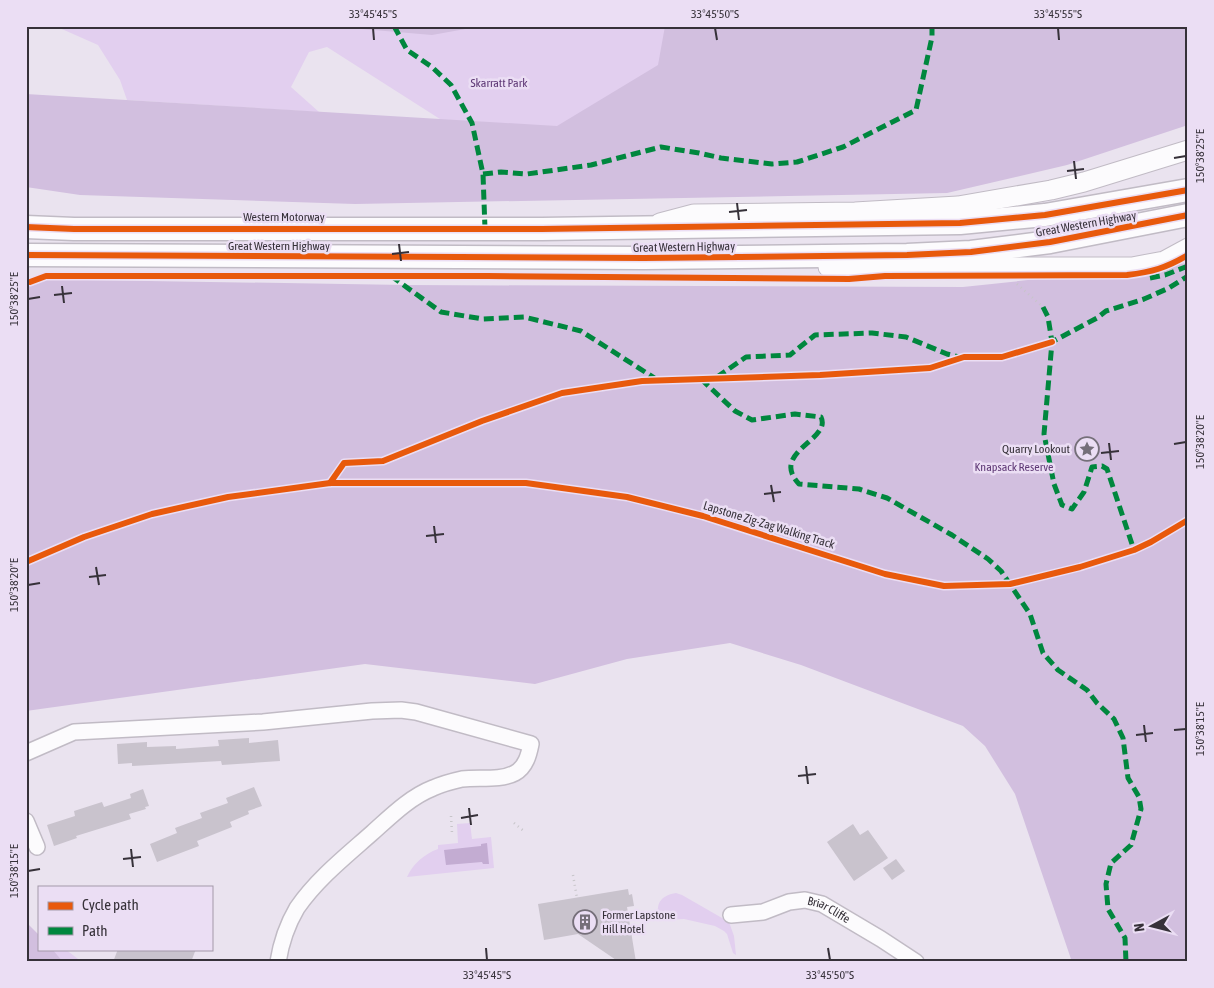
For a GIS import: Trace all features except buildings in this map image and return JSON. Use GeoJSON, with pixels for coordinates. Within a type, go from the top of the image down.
{"type":"FeatureCollection","features":[{"type":"Feature","properties":{"kind":"highway","name":"Great Western Highway"},"geometry":{"type":"LineString","coordinates":[[542,229],[960,223],[1045,215],[1188,190]]}},
{"type":"Feature","properties":{"kind":"highway","name":"Great Western Highway"},"geometry":{"type":"LineString","coordinates":[[26,255],[644,258],[907,255],[971,252],[1050,242],[1188,215]]}},
{"type":"Feature","properties":{"kind":"highway","name":"Western Motorway"},"geometry":{"type":"LineString","coordinates":[[26,227],[74,229],[542,229]]}},
{"type":"Feature","properties":{"kind":"main road"},"geometry":{"type":"LineString","coordinates":[[642,228],[694,214],[855,212],[958,206],[1084,182],[1188,150]]}},
{"type":"Feature","properties":{"kind":"main road"},"geometry":{"type":"LineString","coordinates":[[644,258],[675,264],[710,265],[916,268],[1132,267],[1164,261],[1188,248]]}},
{"type":"Feature","properties":{"kind":"lane"},"geometry":{"type":"LineString","coordinates":[[26,753],[74,732],[263,722],[372,711],[401,710],[416,712],[531,744],[529,755],[524,765],[514,773],[506,776],[462,779],[421,793],[401,807],[328,872],[306,896],[290,922],[282,943],[278,962]]}},
{"type":"Feature","properties":{"kind":"lane"},"geometry":{"type":"LineString","coordinates":[[26,821],[36,847]]}},
{"type":"Feature","properties":{"kind":"lane","name":"Briar Cliffe"},"geometry":{"type":"LineString","coordinates":[[731,915],[764,912],[789,902],[805,900],[822,904],[916,962]]}},
{"type":"Feature","properties":{"kind":"path"},"geometry":{"type":"LineString","coordinates":[[1015,283],[1043,307]]}},
{"type":"Feature","properties":{"kind":"path"},"geometry":{"type":"LineString","coordinates":[[451,816],[452,834]]}},
{"type":"Feature","properties":{"kind":"path"},"geometry":{"type":"LineString","coordinates":[[514,824],[525,832]]}},
{"type":"Feature","properties":{"kind":"path"},"geometry":{"type":"LineString","coordinates":[[573,875],[576,898]]}},
{"type":"Feature","properties":{"kind":"green space","name":"Skarratt Park"},"geometry":{"type":"Polygon","coordinates":[[[55,26],[1188,26],[476,142],[327,47],[309,52],[291,87],[319,112],[127,100],[120,80],[98,45],[55,26]]]}},
{"type":"Feature","properties":{"kind":"green space"},"geometry":{"type":"Polygon","coordinates":[[[327,26],[482,26],[432,35],[327,26]]]}},
{"type":"Feature","properties":{"kind":"green space"},"geometry":{"type":"Polygon","coordinates":[[[665,26],[1188,26],[1188,125],[1067,165],[947,193],[355,204],[80,195],[26,187],[26,94],[557,126],[658,65],[665,26]]]}},
{"type":"Feature","properties":{"kind":"green space","name":"Knapsack Reserve"},"geometry":{"type":"Polygon","coordinates":[[[1188,263],[1188,962],[1072,962],[1015,794],[985,746],[963,726],[801,665],[730,643],[627,659],[535,684],[365,664],[26,711],[26,279],[405,285],[963,287],[1188,263]]]}},
{"type":"Feature","properties":{"kind":"green space"},"geometry":{"type":"Polygon","coordinates":[[[470,823],[472,839],[491,837],[494,868],[407,877],[416,864],[428,854],[438,849],[438,845],[458,843],[457,824],[470,823]]]}},
{"type":"Feature","properties":{"kind":"green space"},"geometry":{"type":"Polygon","coordinates":[[[676,893],[729,922],[734,936],[736,955],[733,953],[727,934],[715,926],[684,919],[665,920],[659,917],[658,908],[661,900],[676,893]]]}},
{"type":"Feature","properties":{"kind":"green space"},"geometry":{"type":"Polygon","coordinates":[[[26,922],[38,934],[38,950],[53,950],[63,962],[26,962],[26,922]]]}},
{"type":"Feature","properties":{"kind":"green space"},"geometry":{"type":"Polygon","coordinates":[[[26,949],[66,950],[78,959],[78,962],[26,962],[26,949]]]}},
{"type":"Feature","properties":{"kind":"shaded area"},"geometry":{"type":"Polygon","coordinates":[[[487,843],[489,864],[483,864],[482,862],[446,865],[444,850],[481,846],[481,844],[487,843]]]}},
{"type":"Feature","properties":{"kind":"marked path"},"geometry":{"type":"LineString","coordinates":[[394,26],[407,50],[432,67],[451,85],[472,123],[483,174],[485,229]]}},
{"type":"Feature","properties":{"kind":"marked path"},"geometry":{"type":"LineString","coordinates":[[483,174],[501,172],[527,174],[591,165],[661,147],[721,158],[772,164],[797,162],[843,147],[916,110],[932,37],[932,26]]}},
{"type":"Feature","properties":{"kind":"marked path"},"geometry":{"type":"LineString","coordinates":[[1150,278],[1165,275],[1188,266]]}},
{"type":"Feature","properties":{"kind":"marked path"},"geometry":{"type":"LineString","coordinates":[[391,276],[441,312],[483,319],[524,317],[581,331],[656,379]]}},
{"type":"Feature","properties":{"kind":"marked path"},"geometry":{"type":"LineString","coordinates":[[1048,344],[1097,318],[1106,311],[1144,299],[1169,288],[1188,276]]}},
{"type":"Feature","properties":{"kind":"marked path"},"geometry":{"type":"LineString","coordinates":[[1043,307],[1048,317],[1052,342],[1044,434],[1054,484],[1062,505],[1072,509],[1084,492],[1092,467],[1102,466],[1107,469],[1134,550]]}},
{"type":"Feature","properties":{"kind":"marked path"},"geometry":{"type":"LineString","coordinates":[[717,377],[746,357],[790,355],[815,335],[872,333],[906,337],[959,357]]}},
{"type":"Feature","properties":{"kind":"marked path"},"geometry":{"type":"LineString","coordinates":[[701,379],[735,411],[752,420],[795,414],[821,417],[822,425],[818,433],[803,447],[791,463],[792,473],[799,484],[859,489],[887,498],[952,535],[988,559],[1001,571],[1030,614],[1043,653],[1058,670],[1087,690],[1097,703],[1114,719],[1123,738],[1128,778],[1139,797],[1141,809],[1131,845],[1111,863],[1106,884],[1108,909],[1125,938],[1126,962]]}},
{"type":"Feature","properties":{"kind":"cycle path"},"geometry":{"type":"LineString","coordinates":[[26,227],[74,229],[542,229],[960,223],[1045,215],[1188,190]]}},
{"type":"Feature","properties":{"kind":"cycle path"},"geometry":{"type":"LineString","coordinates":[[26,255],[644,258],[907,255],[971,252],[1050,242],[1188,215]]}},
{"type":"Feature","properties":{"kind":"cycle path"},"geometry":{"type":"LineString","coordinates":[[30,282],[46,276],[487,276],[849,279],[885,276],[1127,275],[1159,269],[1188,255]]}},
{"type":"Feature","properties":{"kind":"cycle path"},"geometry":{"type":"LineString","coordinates":[[330,483],[344,463],[383,461],[482,421],[562,393],[642,381],[820,375],[930,368],[964,357],[1002,357],[1052,342]]}},
{"type":"Feature","properties":{"kind":"cycle path","name":"Lapstone Zig-Zag Walking Track"},"geometry":{"type":"LineString","coordinates":[[26,562],[84,537],[152,514],[228,497],[330,483],[526,483],[627,497],[703,516],[885,574],[944,586],[1010,584],[1080,567],[1134,550],[1188,520]]}},
{"type":"Feature","properties":{"kind":"place","name":"Quarry Lookout"},"geometry":{"type":"Point","coordinates":[1087,449]}},
{"type":"Feature","properties":{"kind":"place","name":"Former Lapstone Hill Hotel"},"geometry":{"type":"Point","coordinates":[585,922]}}]}
